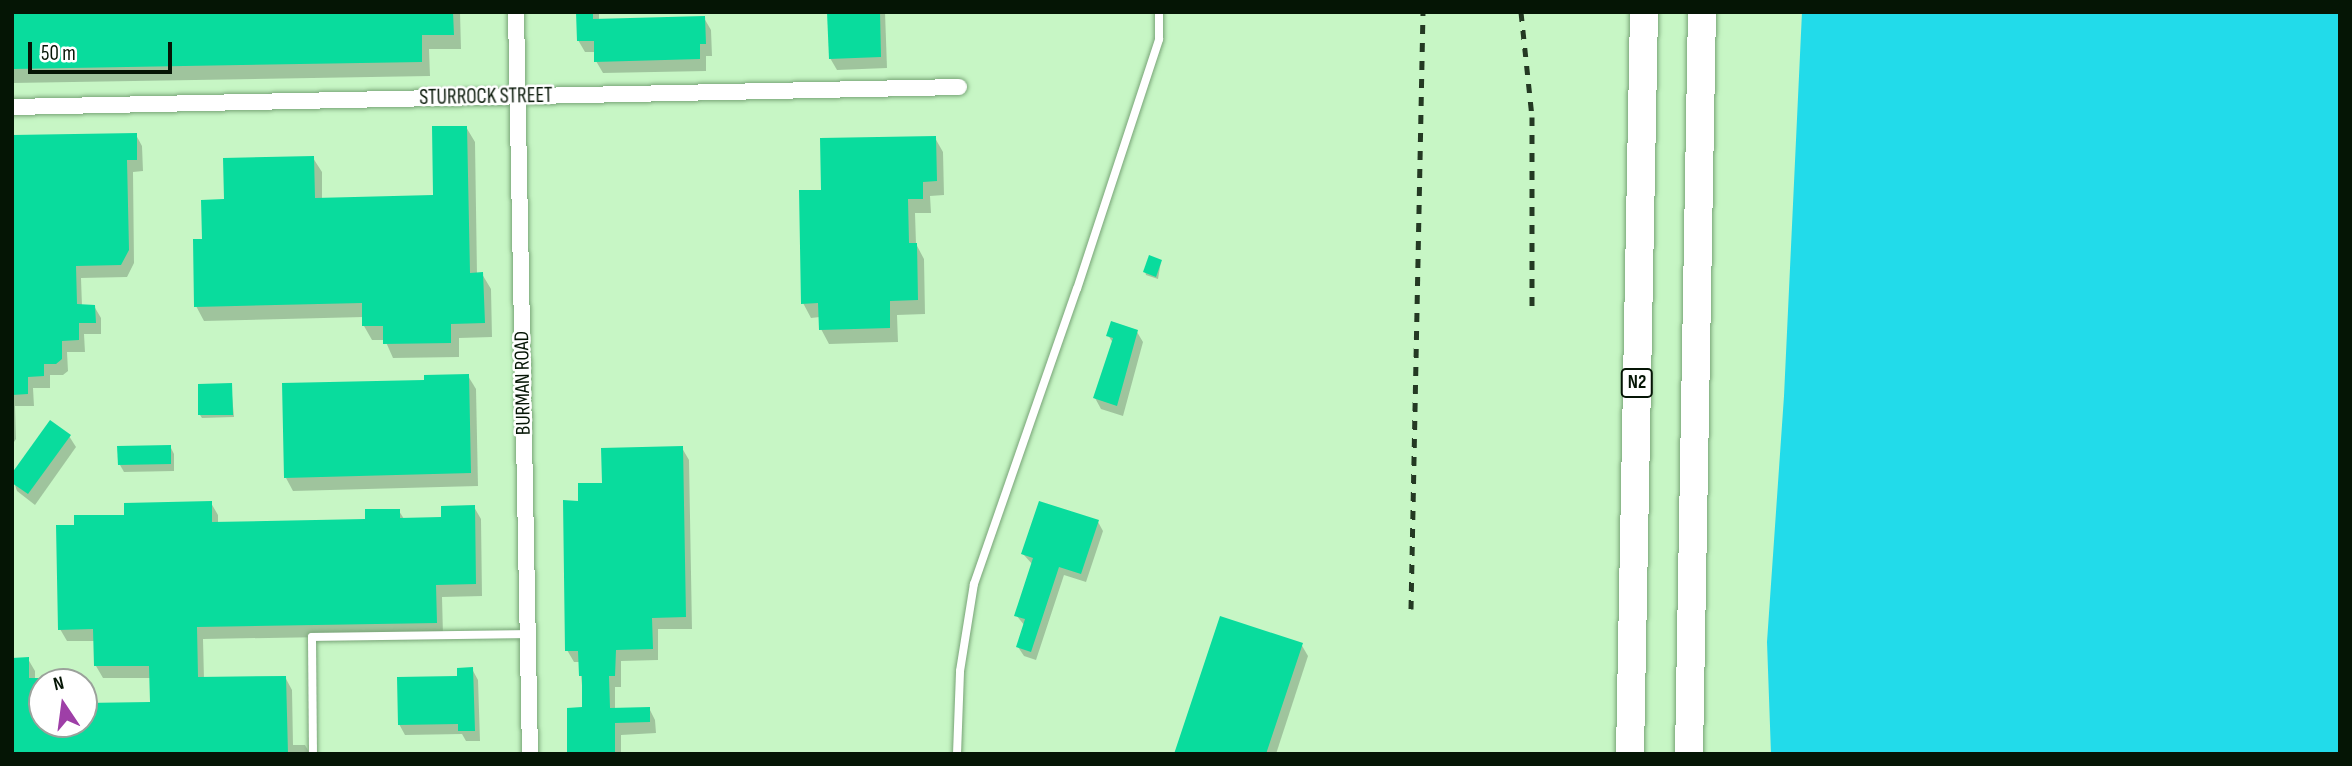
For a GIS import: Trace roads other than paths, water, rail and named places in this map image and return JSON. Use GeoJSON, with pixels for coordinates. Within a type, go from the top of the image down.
{"type":"FeatureCollection","features":[{"type":"Feature","properties":{"kind":"highway","name":"N2"},"geometry":{"type":"LineString","coordinates":[[1630,754],[1644,12]]}},
{"type":"Feature","properties":{"kind":"highway"},"geometry":{"type":"LineString","coordinates":[[1689,754],[1702,12]]}},
{"type":"Feature","properties":{"kind":"street","name":"BURMAN ROAD"},"geometry":{"type":"LineString","coordinates":[[516,12],[530,754]]}},
{"type":"Feature","properties":{"kind":"street","name":"STURROCK STREET"},"geometry":{"type":"LineString","coordinates":[[12,107],[959,88]]}},
{"type":"Feature","properties":{"kind":"lane"},"geometry":{"type":"LineString","coordinates":[[957,754],[960,671],[974,584],[1077,289],[1159,39],[1158,12]]}},
{"type":"Feature","properties":{"kind":"lane"},"geometry":{"type":"LineString","coordinates":[[313,754],[312,637],[528,634]]}},
{"type":"Feature","properties":{"kind":"water"},"geometry":{"type":"Polygon","coordinates":[[[1802,12],[2340,12],[2340,754],[1771,754],[1767,642],[1784,396],[1802,12]]]}},
{"type":"Feature","properties":{"kind":"railway"},"geometry":{"type":"LineString","coordinates":[[1411,609],[1423,12]]}},
{"type":"Feature","properties":{"kind":"railway"},"geometry":{"type":"LineString","coordinates":[[1521,12],[1532,117],[1532,306]]}}]}
